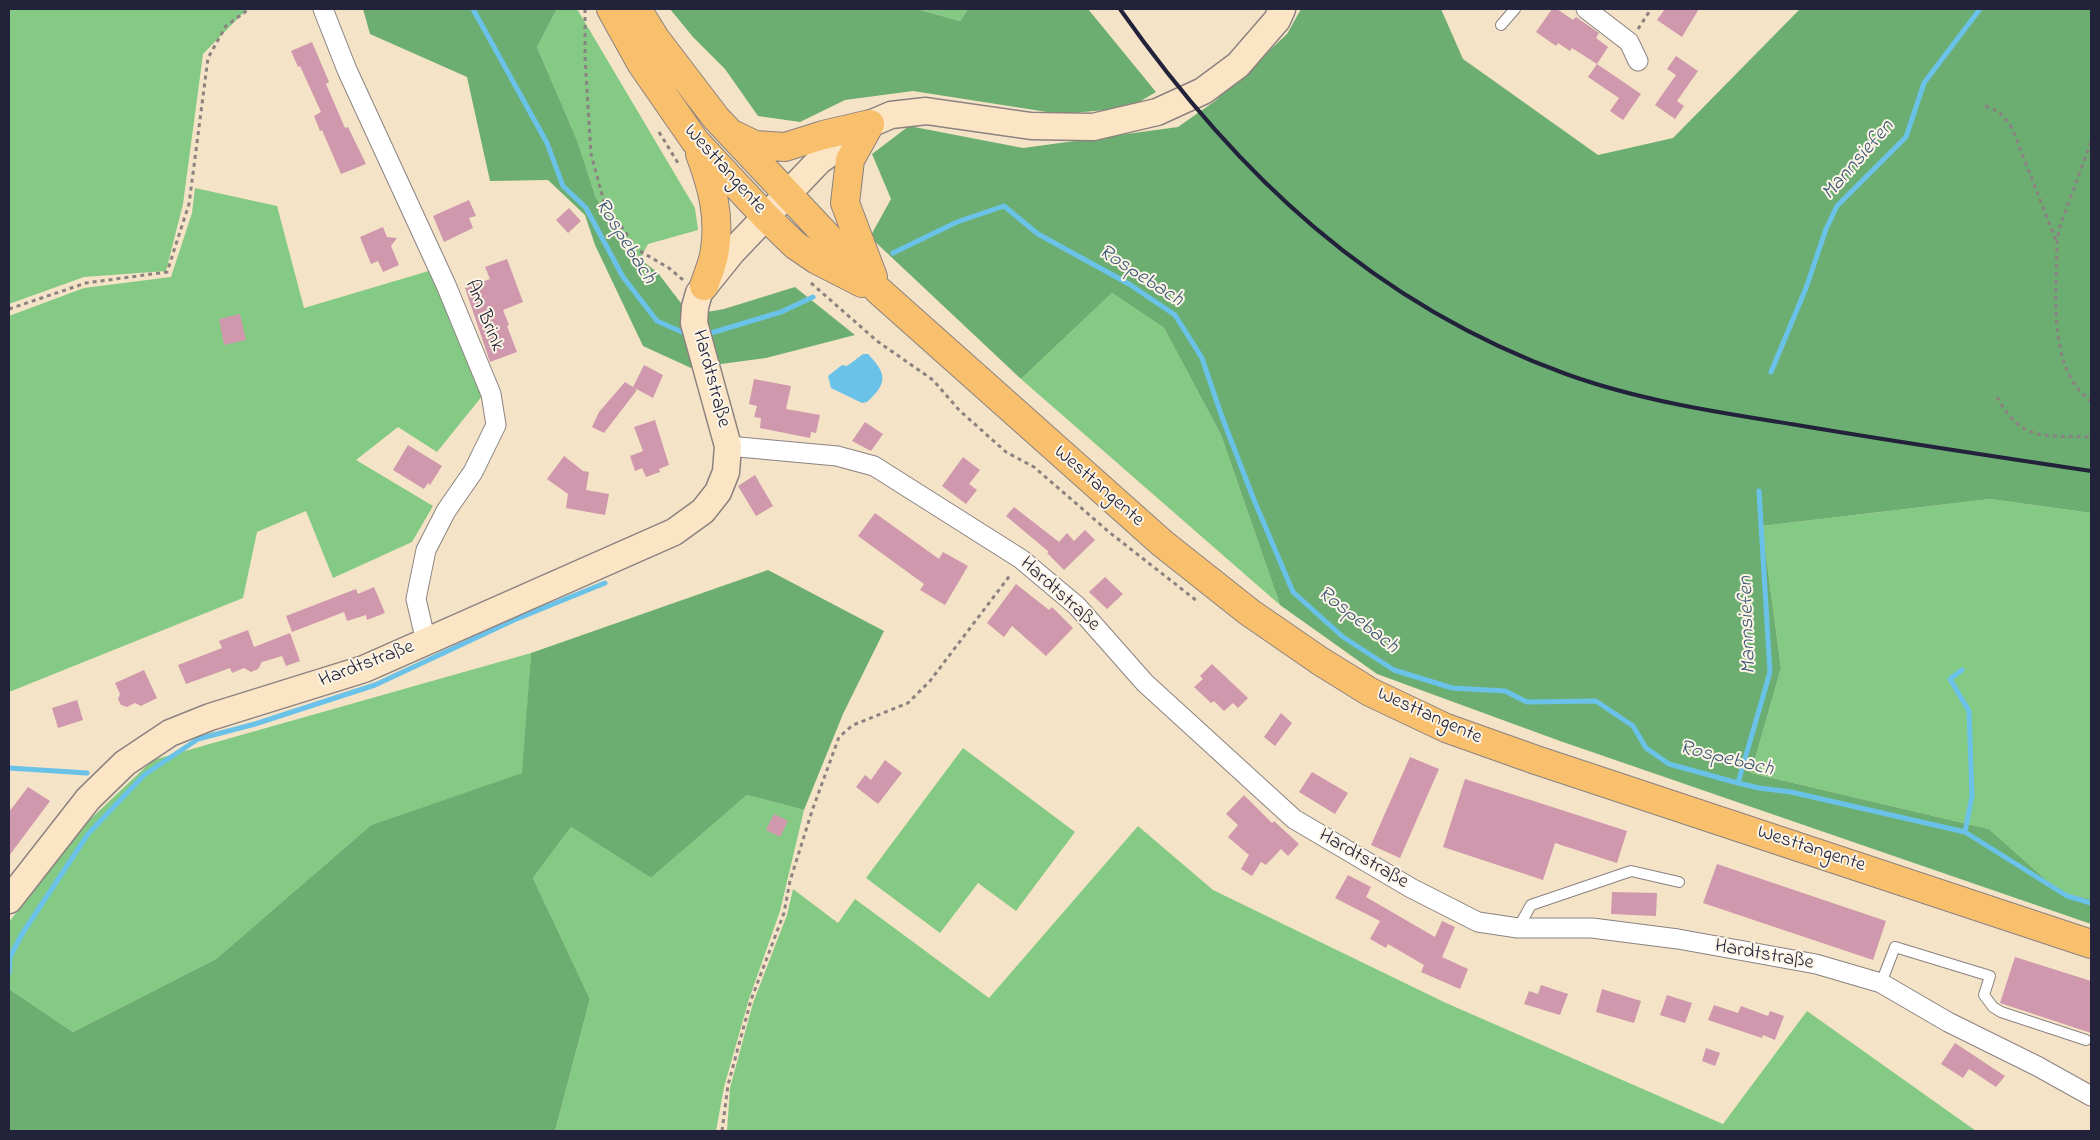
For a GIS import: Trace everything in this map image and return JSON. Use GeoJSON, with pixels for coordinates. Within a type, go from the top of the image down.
{"type":"FeatureCollection","features":[{"type":"Feature","properties":{"kind":"main road","name":"Westtangente"},"geometry":{"type":"LineString","coordinates":[[611,9],[641,63],[694,141],[766,217],[795,245],[817,260],[878,290]]}},
{"type":"Feature","properties":{"kind":"main road","name":"Westtangente"},"geometry":{"type":"LineString","coordinates":[[637,9],[655,38],[729,133],[878,290],[1162,543],[1249,612],[1320,662],[1370,692],[1446,728],[1536,760],[2091,944]]}},
{"type":"Feature","properties":{"kind":"main road"},"geometry":{"type":"LineString","coordinates":[[729,133],[755,145],[785,147],[823,135],[870,124]]}},
{"type":"Feature","properties":{"kind":"main road"},"geometry":{"type":"LineString","coordinates":[[870,124],[850,160],[844,203],[878,290]]}},
{"type":"Feature","properties":{"kind":"main road"},"geometry":{"type":"LineString","coordinates":[[694,141],[711,184],[718,215],[715,250],[702,290]]}},
{"type":"Feature","properties":{"kind":"street","name":"Am Brink"},"geometry":{"type":"LineString","coordinates":[[323,9],[347,70],[450,294],[491,394],[496,425],[473,472],[446,511],[426,550],[416,599],[426,642]]}},
{"type":"Feature","properties":{"kind":"street","name":"Hardtstraße"},"geometry":{"type":"LineString","coordinates":[[9,900],[88,799],[125,763],[170,733],[210,717],[364,669],[674,532],[703,512],[718,492],[726,472],[728,446],[694,323],[695,307],[702,290],[732,252],[819,161],[870,124],[891,115],[926,111],[1032,126],[1093,127],[1158,112],[1202,91],[1238,65],[1277,20],[1282,9]]}},
{"type":"Feature","properties":{"kind":"street"},"geometry":{"type":"LineString","coordinates":[[1586,9],[1629,42],[1638,61]]}},
{"type":"Feature","properties":{"kind":"street","name":"Hardtstraße"},"geometry":{"type":"LineString","coordinates":[[728,446],[837,456],[874,466],[1021,559],[1077,606],[1145,683],[1294,819],[1411,888],[1478,922],[1518,928],[1592,928],[1678,940],[1816,964],[1881,983],[1948,1022],[2037,1066],[2091,1096]]}},
{"type":"Feature","properties":{"kind":"lane"},"geometry":{"type":"LineString","coordinates":[[1501,25],[1515,9]]}},
{"type":"Feature","properties":{"kind":"lane"},"geometry":{"type":"LineString","coordinates":[[1518,928],[1531,905],[1630,871],[1679,882]]}},
{"type":"Feature","properties":{"kind":"lane"},"geometry":{"type":"LineString","coordinates":[[1881,983],[1896,946],[1990,976],[1984,994],[1993,1007],[2001,1012],[2086,1040]]}},
{"type":"Feature","properties":{"kind":"path"},"geometry":{"type":"LineString","coordinates":[[9,309],[86,283],[167,272],[189,204],[208,58],[226,26],[249,9]]}},
{"type":"Feature","properties":{"kind":"path"},"geometry":{"type":"LineString","coordinates":[[585,9],[592,154],[604,202],[638,250],[702,290]]}},
{"type":"Feature","properties":{"kind":"path"},"geometry":{"type":"LineString","coordinates":[[1629,42],[1651,9]]}},
{"type":"Feature","properties":{"kind":"path"},"geometry":{"type":"LineString","coordinates":[[1985,106],[1996,109],[2004,116],[2012,128],[2057,243]]}},
{"type":"Feature","properties":{"kind":"path"},"geometry":{"type":"LineString","coordinates":[[2091,142],[2059,229],[2057,243],[2057,328],[2060,351],[2067,369],[2081,393],[2091,401]]}},
{"type":"Feature","properties":{"kind":"path"},"geometry":{"type":"LineString","coordinates":[[808,281],[877,341],[933,380],[959,410],[1006,452],[1034,466],[1109,532],[1201,605]]}},
{"type":"Feature","properties":{"kind":"path"},"geometry":{"type":"LineString","coordinates":[[1998,397],[2007,415],[2026,431],[2041,435],[2091,437]]}},
{"type":"Feature","properties":{"kind":"path"},"geometry":{"type":"LineString","coordinates":[[722,1131],[728,1085],[751,1000],[784,912],[790,881],[809,819],[839,737],[853,725],[908,703],[930,681],[1021,559]]}},
{"type":"Feature","properties":{"kind":"green space"},"geometry":{"type":"Polygon","coordinates":[[[9,9],[247,9],[203,54],[183,204],[166,271],[84,277],[9,304],[9,9]]]}},
{"type":"Feature","properties":{"kind":"green space"},"geometry":{"type":"Polygon","coordinates":[[[363,9],[557,9],[537,47],[577,140],[596,198],[640,259],[658,273],[690,315],[724,309],[795,287],[855,335],[766,358],[691,368],[643,346],[595,245],[585,215],[548,180],[490,181],[467,77],[370,34],[363,9]]]}},
{"type":"Feature","properties":{"kind":"green space"},"geometry":{"type":"Polygon","coordinates":[[[557,9],[577,9],[695,208],[698,230],[648,244],[640,259],[596,198],[577,140],[537,47],[557,9]]]}},
{"type":"Feature","properties":{"kind":"green space"},"geometry":{"type":"Polygon","coordinates":[[[670,9],[917,9],[960,21],[968,9],[1088,9],[1156,92],[1129,108],[1060,114],[913,91],[845,100],[800,122],[758,116],[725,69],[693,37],[670,9]]]}},
{"type":"Feature","properties":{"kind":"green space"},"geometry":{"type":"Polygon","coordinates":[[[917,9],[968,9],[960,21],[917,9]]]}},
{"type":"Feature","properties":{"kind":"green space"},"geometry":{"type":"Polygon","coordinates":[[[1301,9],[1441,9],[1463,59],[1598,155],[1673,138],[1800,9],[2091,9],[2091,513],[1990,499],[1762,526],[1781,668],[1751,773],[1989,829],[2061,893],[2091,899],[2091,924],[1560,741],[1377,674],[1280,605],[1221,435],[1164,328],[1112,293],[1021,379],[870,237],[891,199],[872,154],[909,126],[1023,148],[1178,127],[1215,101],[1287,34],[1301,9]]]}},
{"type":"Feature","properties":{"kind":"green space"},"geometry":{"type":"Polygon","coordinates":[[[195,188],[277,206],[304,308],[432,270],[483,395],[437,452],[398,427],[356,460],[433,506],[412,542],[333,578],[306,511],[257,532],[243,598],[9,692],[9,316],[84,288],[171,277],[192,213],[195,188]]]}},
{"type":"Feature","properties":{"kind":"green space"},"geometry":{"type":"Polygon","coordinates":[[[1112,293],[1164,328],[1221,435],[1280,605],[1021,379],[1112,293]]]}},
{"type":"Feature","properties":{"kind":"green space"},"geometry":{"type":"Polygon","coordinates":[[[1990,499],[2091,513],[2091,899],[2061,893],[1989,829],[1751,773],[1781,668],[1762,526],[1990,499]]]}},
{"type":"Feature","properties":{"kind":"green space"},"geometry":{"type":"Polygon","coordinates":[[[768,570],[884,631],[843,714],[804,810],[747,795],[651,878],[571,827],[533,878],[590,999],[555,1131],[9,1131],[9,989],[73,1032],[216,959],[371,825],[522,773],[531,653],[768,570]]]}},
{"type":"Feature","properties":{"kind":"green space"},"geometry":{"type":"Polygon","coordinates":[[[531,653],[523,773],[371,825],[216,959],[73,1032],[9,989],[9,922],[82,827],[153,760],[531,653]]]}},
{"type":"Feature","properties":{"kind":"green space"},"geometry":{"type":"Polygon","coordinates":[[[963,748],[1075,832],[1016,911],[978,883],[940,933],[866,878],[963,748]]]}},
{"type":"Feature","properties":{"kind":"green space"},"geometry":{"type":"Polygon","coordinates":[[[747,795],[804,810],[780,911],[749,999],[724,1087],[716,1131],[555,1131],[590,999],[533,878],[571,827],[651,878],[747,795]]]}},
{"type":"Feature","properties":{"kind":"green space"},"geometry":{"type":"Polygon","coordinates":[[[1138,826],[1213,890],[1446,1003],[1723,1124],[1807,1011],[1976,1131],[727,1131],[730,1088],[753,1003],[787,915],[793,889],[838,923],[855,899],[989,998],[1138,826]]]}},
{"type":"Feature","properties":{"kind":"water"},"geometry":{"type":"Polygon","coordinates":[[[863,354],[868,354],[879,367],[882,373],[882,384],[867,402],[862,403],[831,388],[828,376],[842,365],[847,366],[863,354]]]}},
{"type":"Feature","properties":{"kind":"building"},"geometry":{"type":"Polygon","coordinates":[[[1552,9],[1557,9],[1573,20],[1576,17],[1599,33],[1596,38],[1608,47],[1597,64],[1572,48],[1570,51],[1558,43],[1556,46],[1536,32],[1552,9]]]}},
{"type":"Feature","properties":{"kind":"building"},"geometry":{"type":"Polygon","coordinates":[[[1665,9],[1699,9],[1682,37],[1657,20],[1665,9]]]}},
{"type":"Feature","properties":{"kind":"building"},"geometry":{"type":"Polygon","coordinates":[[[312,42],[329,82],[326,84],[345,128],[348,127],[366,164],[341,174],[314,116],[321,112],[291,51],[312,42]]]}},
{"type":"Feature","properties":{"kind":"building"},"geometry":{"type":"Polygon","coordinates":[[[1676,56],[1698,71],[1677,101],[1684,106],[1675,119],[1655,105],[1676,75],[1667,69],[1676,56]]]}},
{"type":"Feature","properties":{"kind":"building"},"geometry":{"type":"Polygon","coordinates":[[[1597,64],[1641,94],[1623,120],[1610,111],[1619,98],[1588,77],[1597,64]]]}},
{"type":"Feature","properties":{"kind":"building"},"geometry":{"type":"Polygon","coordinates":[[[469,200],[476,216],[469,218],[473,228],[444,242],[433,216],[469,200]]]}},
{"type":"Feature","properties":{"kind":"building"},"geometry":{"type":"Polygon","coordinates":[[[569,208],[581,221],[568,233],[556,220],[569,208]]]}},
{"type":"Feature","properties":{"kind":"building"},"geometry":{"type":"Polygon","coordinates":[[[383,227],[387,237],[397,238],[391,246],[399,265],[383,272],[378,261],[371,264],[360,237],[383,227]]]}},
{"type":"Feature","properties":{"kind":"building"},"geometry":{"type":"Polygon","coordinates":[[[507,259],[523,302],[503,310],[517,352],[490,362],[465,288],[490,279],[485,267],[507,259]]]}},
{"type":"Feature","properties":{"kind":"building"},"geometry":{"type":"Polygon","coordinates":[[[240,314],[246,340],[224,345],[219,319],[240,314]]]}},
{"type":"Feature","properties":{"kind":"building"},"geometry":{"type":"Polygon","coordinates":[[[644,365],[663,375],[653,398],[633,387],[644,365]]]}},
{"type":"Feature","properties":{"kind":"building"},"geometry":{"type":"Polygon","coordinates":[[[754,379],[791,386],[786,409],[820,415],[816,433],[811,432],[810,438],[760,428],[761,418],[754,417],[757,406],[749,404],[754,379]]]}},
{"type":"Feature","properties":{"kind":"building"},"geometry":{"type":"Polygon","coordinates":[[[625,382],[637,390],[604,433],[592,427],[599,412],[625,382]]]}},
{"type":"Feature","properties":{"kind":"building"},"geometry":{"type":"Polygon","coordinates":[[[655,420],[669,465],[659,469],[660,472],[646,477],[642,468],[635,471],[630,456],[643,451],[634,427],[655,420]]]}},
{"type":"Feature","properties":{"kind":"building"},"geometry":{"type":"Polygon","coordinates":[[[865,422],[883,434],[871,451],[852,441],[865,422]]]}},
{"type":"Feature","properties":{"kind":"building"},"geometry":{"type":"Polygon","coordinates":[[[408,445],[442,466],[430,485],[428,483],[424,489],[393,470],[408,445]]]}},
{"type":"Feature","properties":{"kind":"building"},"geometry":{"type":"Polygon","coordinates":[[[564,456],[583,471],[589,472],[586,490],[609,494],[605,515],[566,508],[568,494],[547,479],[564,456]]]}},
{"type":"Feature","properties":{"kind":"building"},"geometry":{"type":"Polygon","coordinates":[[[963,457],[980,470],[969,484],[977,490],[966,504],[942,486],[963,457]]]}},
{"type":"Feature","properties":{"kind":"building"},"geometry":{"type":"Polygon","coordinates":[[[755,475],[773,506],[756,516],[738,486],[755,475]]]}},
{"type":"Feature","properties":{"kind":"building"},"geometry":{"type":"Polygon","coordinates":[[[1014,507],[1059,542],[1067,533],[1074,541],[1085,530],[1095,540],[1064,570],[1047,553],[1049,552],[1006,516],[1014,507]]]}},
{"type":"Feature","properties":{"kind":"building"},"geometry":{"type":"Polygon","coordinates":[[[875,513],[939,559],[943,552],[968,566],[945,605],[920,590],[924,584],[858,536],[875,513]]]}},
{"type":"Feature","properties":{"kind":"building"},"geometry":{"type":"Polygon","coordinates":[[[1105,577],[1123,594],[1107,609],[1089,592],[1105,577]]]}},
{"type":"Feature","properties":{"kind":"building"},"geometry":{"type":"Polygon","coordinates":[[[1016,584],[1049,610],[1052,607],[1073,628],[1046,656],[1012,626],[1004,637],[987,623],[1016,584]]]}},
{"type":"Feature","properties":{"kind":"building"},"geometry":{"type":"Polygon","coordinates":[[[374,587],[385,613],[367,620],[366,615],[347,621],[344,612],[292,632],[286,616],[356,589],[358,594],[374,587]]]}},
{"type":"Feature","properties":{"kind":"building"},"geometry":{"type":"Polygon","coordinates":[[[248,630],[254,647],[290,633],[300,661],[286,666],[282,656],[262,662],[258,669],[251,672],[244,668],[232,673],[230,668],[186,684],[178,665],[222,648],[219,641],[248,630]]]}},
{"type":"Feature","properties":{"kind":"building"},"geometry":{"type":"Polygon","coordinates":[[[1212,664],[1248,698],[1238,708],[1233,703],[1224,711],[1214,701],[1211,703],[1194,687],[1203,679],[1200,676],[1212,664]]]}},
{"type":"Feature","properties":{"kind":"building"},"geometry":{"type":"Polygon","coordinates":[[[144,670],[157,698],[141,706],[135,703],[127,707],[121,705],[118,699],[120,694],[115,683],[144,670]]]}},
{"type":"Feature","properties":{"kind":"building"},"geometry":{"type":"Polygon","coordinates":[[[77,700],[83,720],[58,728],[52,708],[77,700]]]}},
{"type":"Feature","properties":{"kind":"building"},"geometry":{"type":"Polygon","coordinates":[[[1281,713],[1292,723],[1275,746],[1264,737],[1281,713]]]}},
{"type":"Feature","properties":{"kind":"building"},"geometry":{"type":"Polygon","coordinates":[[[1410,757],[1439,769],[1400,858],[1371,845],[1410,757]]]}},
{"type":"Feature","properties":{"kind":"building"},"geometry":{"type":"Polygon","coordinates":[[[885,760],[902,773],[878,804],[856,787],[865,775],[871,780],[885,760]]]}},
{"type":"Feature","properties":{"kind":"building"},"geometry":{"type":"Polygon","coordinates":[[[1312,772],[1348,793],[1335,814],[1299,792],[1312,772]]]}},
{"type":"Feature","properties":{"kind":"building"},"geometry":{"type":"Polygon","coordinates":[[[1465,779],[1627,831],[1617,863],[1555,843],[1543,880],[1443,847],[1465,779]]]}},
{"type":"Feature","properties":{"kind":"building"},"geometry":{"type":"Polygon","coordinates":[[[28,787],[50,801],[9,856],[9,812],[28,787]]]}},
{"type":"Feature","properties":{"kind":"building"},"geometry":{"type":"Polygon","coordinates":[[[1244,795],[1272,823],[1274,821],[1299,844],[1288,856],[1281,849],[1266,865],[1261,862],[1252,876],[1241,869],[1249,855],[1228,837],[1238,825],[1226,814],[1244,795]]]}},
{"type":"Feature","properties":{"kind":"building"},"geometry":{"type":"Polygon","coordinates":[[[774,814],[788,821],[780,837],[766,830],[774,814]]]}},
{"type":"Feature","properties":{"kind":"building"},"geometry":{"type":"Polygon","coordinates":[[[1717,864],[1886,921],[1873,960],[1703,903],[1717,864]]]}},
{"type":"Feature","properties":{"kind":"building"},"geometry":{"type":"Polygon","coordinates":[[[1348,875],[1371,887],[1366,897],[1435,937],[1442,921],[1455,927],[1442,957],[1468,969],[1460,989],[1421,972],[1424,965],[1388,944],[1386,948],[1370,939],[1380,921],[1335,898],[1348,875]]]}},
{"type":"Feature","properties":{"kind":"building"},"geometry":{"type":"Polygon","coordinates":[[[1612,892],[1657,893],[1656,916],[1611,914],[1612,892]]]}},
{"type":"Feature","properties":{"kind":"building"},"geometry":{"type":"Polygon","coordinates":[[[2015,957],[2091,981],[2091,1033],[2000,1003],[2015,957]]]}},
{"type":"Feature","properties":{"kind":"building"},"geometry":{"type":"Polygon","coordinates":[[[1541,985],[1568,994],[1560,1015],[1524,1004],[1529,991],[1538,994],[1541,985]]]}},
{"type":"Feature","properties":{"kind":"building"},"geometry":{"type":"Polygon","coordinates":[[[1602,989],[1641,1001],[1634,1023],[1596,1012],[1602,989]]]}},
{"type":"Feature","properties":{"kind":"building"},"geometry":{"type":"Polygon","coordinates":[[[1667,995],[1692,1003],[1685,1023],[1660,1015],[1667,995]]]}},
{"type":"Feature","properties":{"kind":"building"},"geometry":{"type":"Polygon","coordinates":[[[1714,1005],[1738,1013],[1741,1006],[1768,1016],[1770,1011],[1784,1016],[1775,1040],[1763,1035],[1762,1038],[1708,1020],[1714,1005]]]}},
{"type":"Feature","properties":{"kind":"building"},"geometry":{"type":"Polygon","coordinates":[[[1955,1043],[2005,1076],[1996,1087],[1969,1069],[1963,1078],[1941,1064],[1955,1043]]]}},
{"type":"Feature","properties":{"kind":"building"},"geometry":{"type":"Polygon","coordinates":[[[1706,1048],[1720,1053],[1715,1066],[1702,1061],[1706,1048]]]}},
{"type":"Feature","properties":{"kind":"waterway","name":"Rospebach"},"geometry":{"type":"LineString","coordinates":[[473,9],[547,143],[563,186],[586,208],[623,277],[657,321],[684,333],[690,333]]}},
{"type":"Feature","properties":{"kind":"waterway","name":"Mannsiefen"},"geometry":{"type":"LineString","coordinates":[[1771,372],[1806,288],[1826,229],[1837,206],[1906,137],[1924,83],[1980,9]]}},
{"type":"Feature","properties":{"kind":"waterway","name":"Rospebach"},"geometry":{"type":"LineString","coordinates":[[893,253],[957,222],[1004,206],[1038,234],[1129,284],[1175,315],[1202,358],[1222,417],[1254,500],[1293,592],[1343,637],[1394,670],[1452,688],[1505,691],[1527,702],[1596,701],[1633,726],[1646,748],[1669,764],[1759,788],[1791,792],[1965,832],[2067,896],[2091,903]]}},
{"type":"Feature","properties":{"kind":"waterway","name":"Rospebach"},"geometry":{"type":"LineString","coordinates":[[706,333],[781,312],[813,297]]}},
{"type":"Feature","properties":{"kind":"waterway","name":"Mannsiefen"},"geometry":{"type":"LineString","coordinates":[[1738,783],[1770,672],[1759,491]]}},
{"type":"Feature","properties":{"kind":"waterway"},"geometry":{"type":"LineString","coordinates":[[9,973],[10,957],[22,934],[88,834],[144,775],[198,739],[255,724],[375,685],[514,620],[605,583]]}},
{"type":"Feature","properties":{"kind":"waterway"},"geometry":{"type":"LineString","coordinates":[[1962,670],[1950,679],[1969,711],[1972,796],[1965,832]]}},
{"type":"Feature","properties":{"kind":"waterway"},"geometry":{"type":"LineString","coordinates":[[9,768],[87,773]]}},
{"type":"Feature","properties":{"kind":"railway"},"geometry":{"type":"LineString","coordinates":[[1120,9],[1211,126],[1261,179],[1314,227],[1371,271],[1431,311],[1496,345],[1593,383],[1677,404],[1734,415],[2091,471]]}}]}
